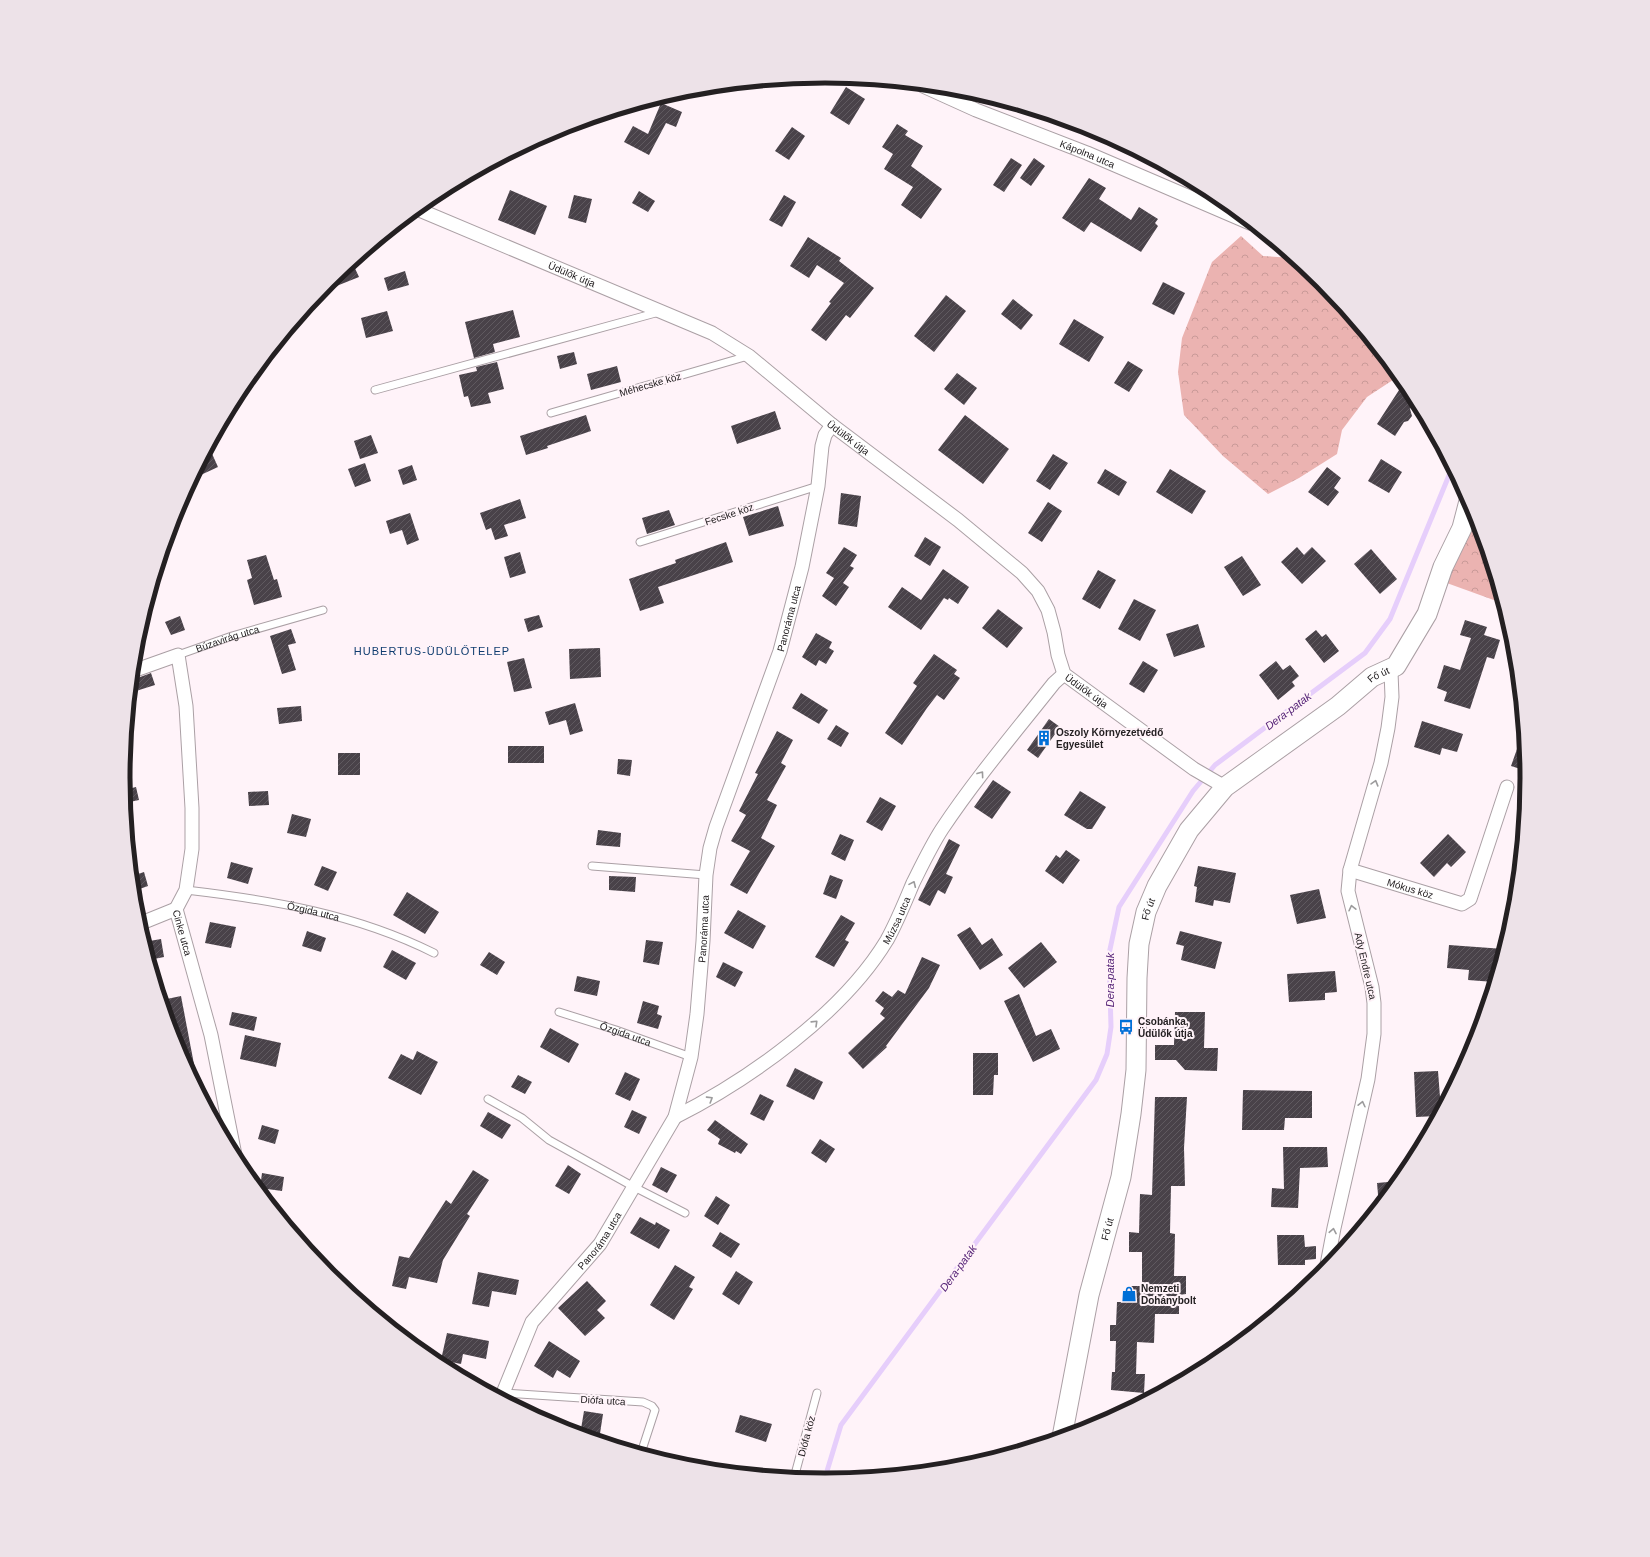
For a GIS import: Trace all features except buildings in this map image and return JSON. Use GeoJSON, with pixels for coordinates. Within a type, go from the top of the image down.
{"type":"FeatureCollection","features":[{"type":"Feature","properties":{"kind":"main road","name":"Fő út"},"geometry":{"type":"LineString","coordinates":[[1063,1432],[1089,1295],[1121,1176],[1129,1130],[1136,1070],[1137,978],[1142,928],[1146,912],[1157,886],[1189,830],[1219,784],[1332,710],[1372,677],[1396,666],[1427,614],[1443,567],[1462,528],[1467,509]]}},
{"type":"Feature","properties":{"kind":"street","name":"Kápolna utca"},"geometry":{"type":"LineString","coordinates":[[937,92],[976,110],[1087,153],[1232,215]]}},
{"type":"Feature","properties":{"kind":"street","name":"Üdülők útja"},"geometry":{"type":"LineString","coordinates":[[423,212],[663,311],[712,333],[749,356],[832,425],[958,520],[1022,573],[1038,591],[1048,610],[1058,655],[1064,674],[1194,769],[1219,784]]}},
{"type":"Feature","properties":{"kind":"street","name":"Panoráma utca"},"geometry":{"type":"LineString","coordinates":[[502,1394],[532,1322],[600,1244],[675,1117],[691,1057],[697,1014],[703,941],[706,875],[710,848],[716,827],[780,651],[802,567],[818,486],[822,446],[825,434],[832,425]]}},
{"type":"Feature","properties":{"kind":"street","name":"Búzavirág utca"},"geometry":{"type":"LineString","coordinates":[[138,669],[178,655]]}},
{"type":"Feature","properties":{"kind":"street","name":"Cinke utca"},"geometry":{"type":"LineString","coordinates":[[178,655],[186,706],[192,808],[192,849],[186,890],[176,909],[211,1035],[232,1141]]}},
{"type":"Feature","properties":{"kind":"street","name":"Ady Endre utca"},"geometry":{"type":"LineString","coordinates":[[1328,1258],[1368,1079],[1374,1034],[1374,1002],[1372,987],[1348,891],[1350,870],[1381,763],[1392,697],[1391,672],[1396,666]]}},
{"type":"Feature","properties":{"kind":"street","name":"Múzsa utca"},"geometry":{"type":"LineString","coordinates":[[675,1117],[707,1100],[760,1065],[808,1029],[858,981],[887,940],[913,882],[942,830],[983,771],[1054,683],[1064,674]]}},
{"type":"Feature","properties":{"kind":"street","name":"Mókus köz"},"geometry":{"type":"LineString","coordinates":[[1350,870],[1462,904],[1470,899],[1507,787]]}},
{"type":"Feature","properties":{"kind":"street"},"geometry":{"type":"LineString","coordinates":[[145,922],[176,909]]}},
{"type":"Feature","properties":{"kind":"lane"},"geometry":{"type":"LineString","coordinates":[[375,390],[663,311]]}},
{"type":"Feature","properties":{"kind":"lane","name":"Méhecske köz"},"geometry":{"type":"LineString","coordinates":[[551,413],[749,356]]}},
{"type":"Feature","properties":{"kind":"lane","name":"Fecske köz"},"geometry":{"type":"LineString","coordinates":[[640,542],[818,486]]}},
{"type":"Feature","properties":{"kind":"lane","name":"Búzavirág utca"},"geometry":{"type":"LineString","coordinates":[[178,655],[232,636],[323,610]]}},
{"type":"Feature","properties":{"kind":"lane"},"geometry":{"type":"LineString","coordinates":[[592,866],[706,875]]}},
{"type":"Feature","properties":{"kind":"lane","name":"Őzgida utca"},"geometry":{"type":"LineString","coordinates":[[186,890],[235,896],[323,912],[367,924],[414,943],[434,953]]}},
{"type":"Feature","properties":{"kind":"lane","name":"Őzgida utca"},"geometry":{"type":"LineString","coordinates":[[559,1012],[616,1030],[691,1057]]}},
{"type":"Feature","properties":{"kind":"lane"},"geometry":{"type":"LineString","coordinates":[[488,1099],[522,1118],[550,1140],[634,1187],[685,1213]]}},
{"type":"Feature","properties":{"kind":"lane","name":"Diófa köz"},"geometry":{"type":"LineString","coordinates":[[795,1473],[817,1394]]}},
{"type":"Feature","properties":{"kind":"lane","name":"Diófa utca"},"geometry":{"type":"LineString","coordinates":[[504,1395],[644,1402],[652,1406],[655,1410],[642,1449]]}},
{"type":"Feature","properties":{"kind":"green space"},"geometry":{"type":"Polygon","coordinates":[[[1241,236],[1263,256],[1286,258],[1317,287],[1348,320],[1377,355],[1394,379],[1367,397],[1342,430],[1337,454],[1299,478],[1268,494],[1223,456],[1184,415],[1178,372],[1182,338],[1212,262],[1241,236]]]}},
{"type":"Feature","properties":{"kind":"green space"},"geometry":{"type":"Polygon","coordinates":[[[1470,518],[1484,555],[1498,601],[1444,582],[1470,518]]]}},
{"type":"Feature","properties":{"kind":"waterway","name":"Dera-patak"},"geometry":{"type":"LineString","coordinates":[[826,1474],[841,1425],[1096,1080],[1107,1054],[1111,1027],[1109,954],[1119,907],[1193,791],[1215,765],[1365,653],[1390,619],[1450,473]]}},
{"type":"Feature","properties":{"kind":"place","name":"Oszoly Környezetvédő Egyesület"},"geometry":{"type":"Point","coordinates":[1044,738]}},
{"type":"Feature","properties":{"kind":"place","name":"Csobánka, Üdülők útja"},"geometry":{"type":"Point","coordinates":[1126,1027]}},
{"type":"Feature","properties":{"kind":"place","name":"Nemzeti Dohánybolt"},"geometry":{"type":"Point","coordinates":[1129,1294]}},
{"type":"Feature","properties":{"kind":"district","name":"HUBERTUS-ÜDÜLŐTELEP"},"geometry":{"type":"Point","coordinates":[432,651]}}]}
